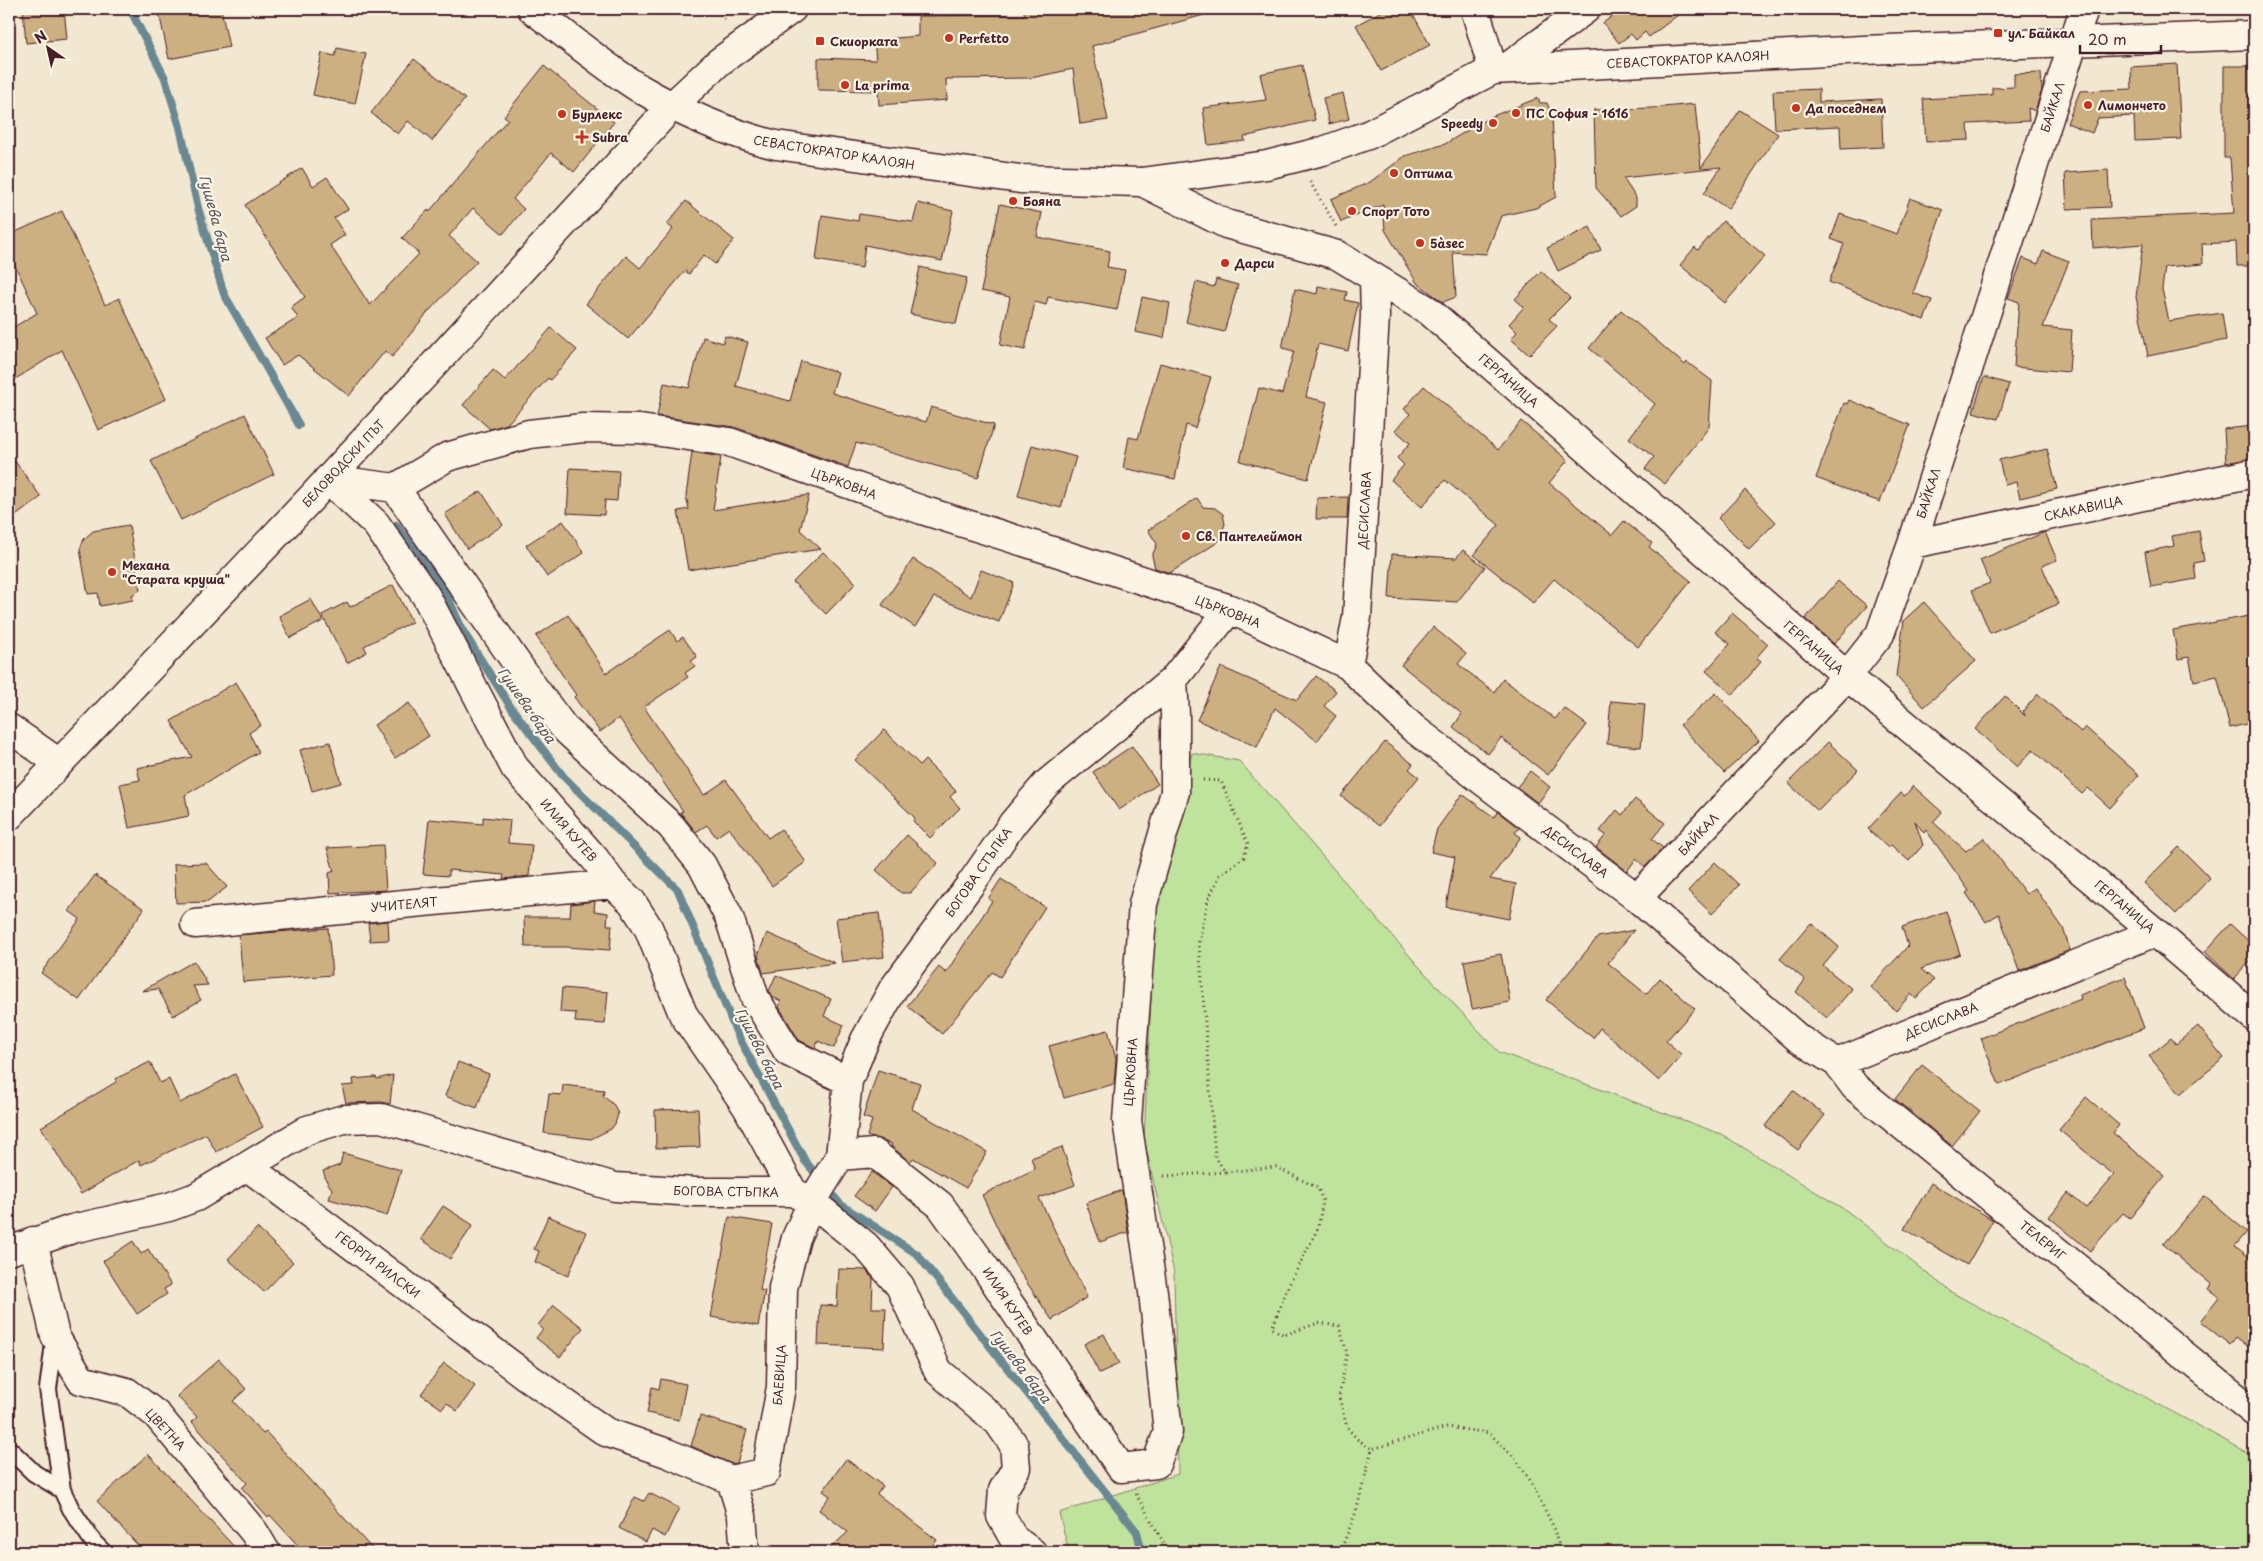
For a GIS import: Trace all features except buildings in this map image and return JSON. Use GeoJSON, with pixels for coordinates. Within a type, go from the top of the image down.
{"type":"FeatureCollection","features":[{"type":"Feature","properties":{"kind":"street","name":"СЕВАСТОКРАТОР КАЛОЯН"},"geometry":{"type":"LineString","coordinates":[[532,9],[638,87],[672,106],[733,133],[776,145],[1020,180],[1142,182],[1267,165],[1323,151],[1368,135],[1499,70],[1863,50],[2254,35]]}},
{"type":"Feature","properties":{"kind":"street","name":"БЕЛОВОДСКИ ПЪТ"},"geometry":{"type":"LineString","coordinates":[[9,816],[328,479],[672,106],[719,62],[792,9]]}},
{"type":"Feature","properties":{"kind":"street"},"geometry":{"type":"LineString","coordinates":[[1475,9],[1499,70],[1586,9]]}},
{"type":"Feature","properties":{"kind":"street","name":"БАЙКАЛ"},"geometry":{"type":"LineString","coordinates":[[1637,898],[1847,676],[1880,634],[1912,544],[2084,9]]}},
{"type":"Feature","properties":{"kind":"street","name":"СЕВАСТОКРАТОР КАЛОЯН"},"geometry":{"type":"LineString","coordinates":[[1142,182],[1226,224],[1337,256],[1374,279]]}},
{"type":"Feature","properties":{"kind":"street","name":"ДЕСИСЛАВА"},"geometry":{"type":"LineString","coordinates":[[1374,279],[1375,316],[1357,617],[1348,664],[1413,728],[1637,898],[1799,1039],[1837,1063],[2156,932]]}},
{"type":"Feature","properties":{"kind":"street","name":"ГЕРГАНИЦА"},"geometry":{"type":"LineString","coordinates":[[1374,279],[1429,310],[1847,676],[2156,932],[2254,1017]]}},
{"type":"Feature","properties":{"kind":"street","name":"ЦЪРКОВНА"},"geometry":{"type":"LineString","coordinates":[[395,488],[447,457],[529,434],[583,428],[649,430],[729,442],[922,510],[1230,610],[1348,664]]}},
{"type":"Feature","properties":{"kind":"street","name":"СКАКАВИЦА"},"geometry":{"type":"LineString","coordinates":[[1912,544],[2254,473]]}},
{"type":"Feature","properties":{"kind":"street"},"geometry":{"type":"LineString","coordinates":[[328,479],[395,488],[564,728],[671,826],[702,865],[728,916],[755,998],[788,1052],[848,1081]]}},
{"type":"Feature","properties":{"kind":"street","name":"ИЛИЯ КУТЕВ"},"geometry":{"type":"LineString","coordinates":[[328,479],[376,524],[426,596],[515,768],[595,859],[613,884],[632,902],[648,927],[683,1014],[747,1107],[802,1197]]}},
{"type":"Feature","properties":{"kind":"street","name":"БОГОВА СТЪПКА"},"geometry":{"type":"LineString","coordinates":[[248,1168],[307,1130],[344,1119],[381,1118],[615,1187],[802,1197],[840,1156],[848,1081],[865,1040],[893,989],[1013,823],[1046,784],[1173,680],[1230,610]]}},
{"type":"Feature","properties":{"kind":"street","name":"ЦЪРКОВНА"},"geometry":{"type":"LineString","coordinates":[[1121,1468],[1156,1464],[1168,1432],[1153,1292],[1126,1121],[1143,904],[1175,792],[1173,680]]}},
{"type":"Feature","properties":{"kind":"street"},"geometry":{"type":"LineString","coordinates":[[9,728],[60,763]]}},
{"type":"Feature","properties":{"kind":"street","name":"УЧИТЕЛЯТ"},"geometry":{"type":"LineString","coordinates":[[195,924],[613,884]]}},
{"type":"Feature","properties":{"kind":"street","name":"ТЕЛЕРИГ"},"geometry":{"type":"LineString","coordinates":[[1837,1063],[1855,1087],[2254,1412]]}},
{"type":"Feature","properties":{"kind":"street","name":"ИЛИЯ КУТЕВ"},"geometry":{"type":"LineString","coordinates":[[840,1156],[874,1153],[940,1205],[986,1269],[1121,1468]]}},
{"type":"Feature","properties":{"kind":"street"},"geometry":{"type":"LineString","coordinates":[[21,1246],[72,1229],[169,1206],[196,1197],[248,1168]]}},
{"type":"Feature","properties":{"kind":"street","name":"ГЕОРГИ РИЛСКИ"},"geometry":{"type":"LineString","coordinates":[[248,1168],[526,1376],[606,1432],[667,1453],[731,1480]]}},
{"type":"Feature","properties":{"kind":"street"},"geometry":{"type":"LineString","coordinates":[[802,1197],[866,1246],[900,1286],[938,1371],[998,1422],[1014,1445],[1016,1468],[1002,1490],[1001,1516],[1014,1539],[1032,1552]]}},
{"type":"Feature","properties":{"kind":"street","name":"БАЕВИЦА"},"geometry":{"type":"LineString","coordinates":[[731,1480],[766,1472],[781,1386],[783,1288],[796,1238],[802,1197]]}},
{"type":"Feature","properties":{"kind":"street","name":"ЦВЕТНА"},"geometry":{"type":"LineString","coordinates":[[21,1246],[55,1336],[81,1380],[126,1392],[157,1415],[254,1532],[266,1552]]}},
{"type":"Feature","properties":{"kind":"street"},"geometry":{"type":"LineString","coordinates":[[731,1480],[742,1516],[745,1552]]}},
{"type":"Feature","properties":{"kind":"lane"},"geometry":{"type":"LineString","coordinates":[[55,1336],[48,1389],[62,1490],[71,1509],[97,1549]]}},
{"type":"Feature","properties":{"kind":"lane"},"geometry":{"type":"LineString","coordinates":[[9,1449],[34,1473],[62,1490]]}},
{"type":"Feature","properties":{"kind":"path"},"geometry":{"type":"LineString","coordinates":[[1319,198],[1330,216]]}},
{"type":"Feature","properties":{"kind":"path"},"geometry":{"type":"LineString","coordinates":[[1175,792],[1200,780],[1221,781],[1248,844],[1244,857],[1220,875],[1208,900],[1199,942],[1215,1156],[1225,1172]]}},
{"type":"Feature","properties":{"kind":"path"},"geometry":{"type":"LineString","coordinates":[[1136,1179],[1276,1167],[1318,1188],[1323,1201],[1318,1228],[1287,1289],[1272,1328],[1284,1335],[1318,1323],[1339,1326],[1347,1353],[1340,1397],[1347,1427],[1357,1439],[1372,1450]]}},
{"type":"Feature","properties":{"kind":"path"},"geometry":{"type":"LineString","coordinates":[[1372,1450],[1447,1427],[1489,1432],[1515,1458],[1530,1480],[1552,1524],[1558,1543],[1556,1552]]}},
{"type":"Feature","properties":{"kind":"path"},"geometry":{"type":"LineString","coordinates":[[1340,1552],[1356,1512],[1372,1450]]}},
{"type":"Feature","properties":{"kind":"path"},"geometry":{"type":"LineString","coordinates":[[1121,1468],[1169,1552]]}},
{"type":"Feature","properties":{"kind":"green space"},"geometry":{"type":"Polygon","coordinates":[[[1192,753],[1239,761],[1422,970],[1499,1052],[1721,1134],[1847,1211],[1951,1292],[2254,1456],[2254,1552],[1069,1552],[1059,1513],[1178,1474],[1174,1273],[1144,1139],[1156,896],[1192,753]]]}},
{"type":"Feature","properties":{"kind":"waterway","name":"Гушева бара"},"geometry":{"type":"LineString","coordinates":[[130,9],[165,78],[180,127],[198,208],[224,294],[299,425]]}},
{"type":"Feature","properties":{"kind":"waterway","name":"Гушева бара"},"geometry":{"type":"LineString","coordinates":[[396,525],[444,589],[463,631],[510,706],[563,776],[678,890],[737,1034],[805,1161],[820,1179]]}},
{"type":"Feature","properties":{"kind":"waterway","name":"Гушева бара"},"geometry":{"type":"LineString","coordinates":[[827,1188],[840,1204],[917,1254],[1137,1532],[1142,1552]]}},
{"type":"Feature","properties":{"kind":"place","name":"ул. Байкал"},"geometry":{"type":"Point","coordinates":[1998,33]}},
{"type":"Feature","properties":{"kind":"place","name":"Perfetto"},"geometry":{"type":"Point","coordinates":[949,38]}},
{"type":"Feature","properties":{"kind":"place","name":"Скиорката"},"geometry":{"type":"Point","coordinates":[820,41]}},
{"type":"Feature","properties":{"kind":"place","name":"La prima"},"geometry":{"type":"Point","coordinates":[845,85]}},
{"type":"Feature","properties":{"kind":"place","name":"Лимончето"},"geometry":{"type":"Point","coordinates":[2088,105]}},
{"type":"Feature","properties":{"kind":"place","name":"Да поседнем"},"geometry":{"type":"Point","coordinates":[1796,108]}},
{"type":"Feature","properties":{"kind":"place","name":"ПС София - 1616"},"geometry":{"type":"Point","coordinates":[1516,113]}},
{"type":"Feature","properties":{"kind":"place","name":"Бурлекс"},"geometry":{"type":"Point","coordinates":[562,114]}},
{"type":"Feature","properties":{"kind":"place","name":"Speedy"},"geometry":{"type":"Point","coordinates":[1493,123]}},
{"type":"Feature","properties":{"kind":"place","name":"Subra"},"geometry":{"type":"Point","coordinates":[582,137]}},
{"type":"Feature","properties":{"kind":"place","name":"Оптима"},"geometry":{"type":"Point","coordinates":[1394,173]}},
{"type":"Feature","properties":{"kind":"place","name":"Бояна"},"geometry":{"type":"Point","coordinates":[1013,201]}},
{"type":"Feature","properties":{"kind":"place","name":"Спорт Тото"},"geometry":{"type":"Point","coordinates":[1352,211]}},
{"type":"Feature","properties":{"kind":"place","name":"5àsec"},"geometry":{"type":"Point","coordinates":[1420,243]}},
{"type":"Feature","properties":{"kind":"place","name":"Дарси"},"geometry":{"type":"Point","coordinates":[1225,263]}},
{"type":"Feature","properties":{"kind":"place","name":"Св. Пантелеймон"},"geometry":{"type":"Point","coordinates":[1186,536]}},
{"type":"Feature","properties":{"kind":"place","name":"Механа \"Старата круша\""},"geometry":{"type":"Point","coordinates":[112,572]}}]}
